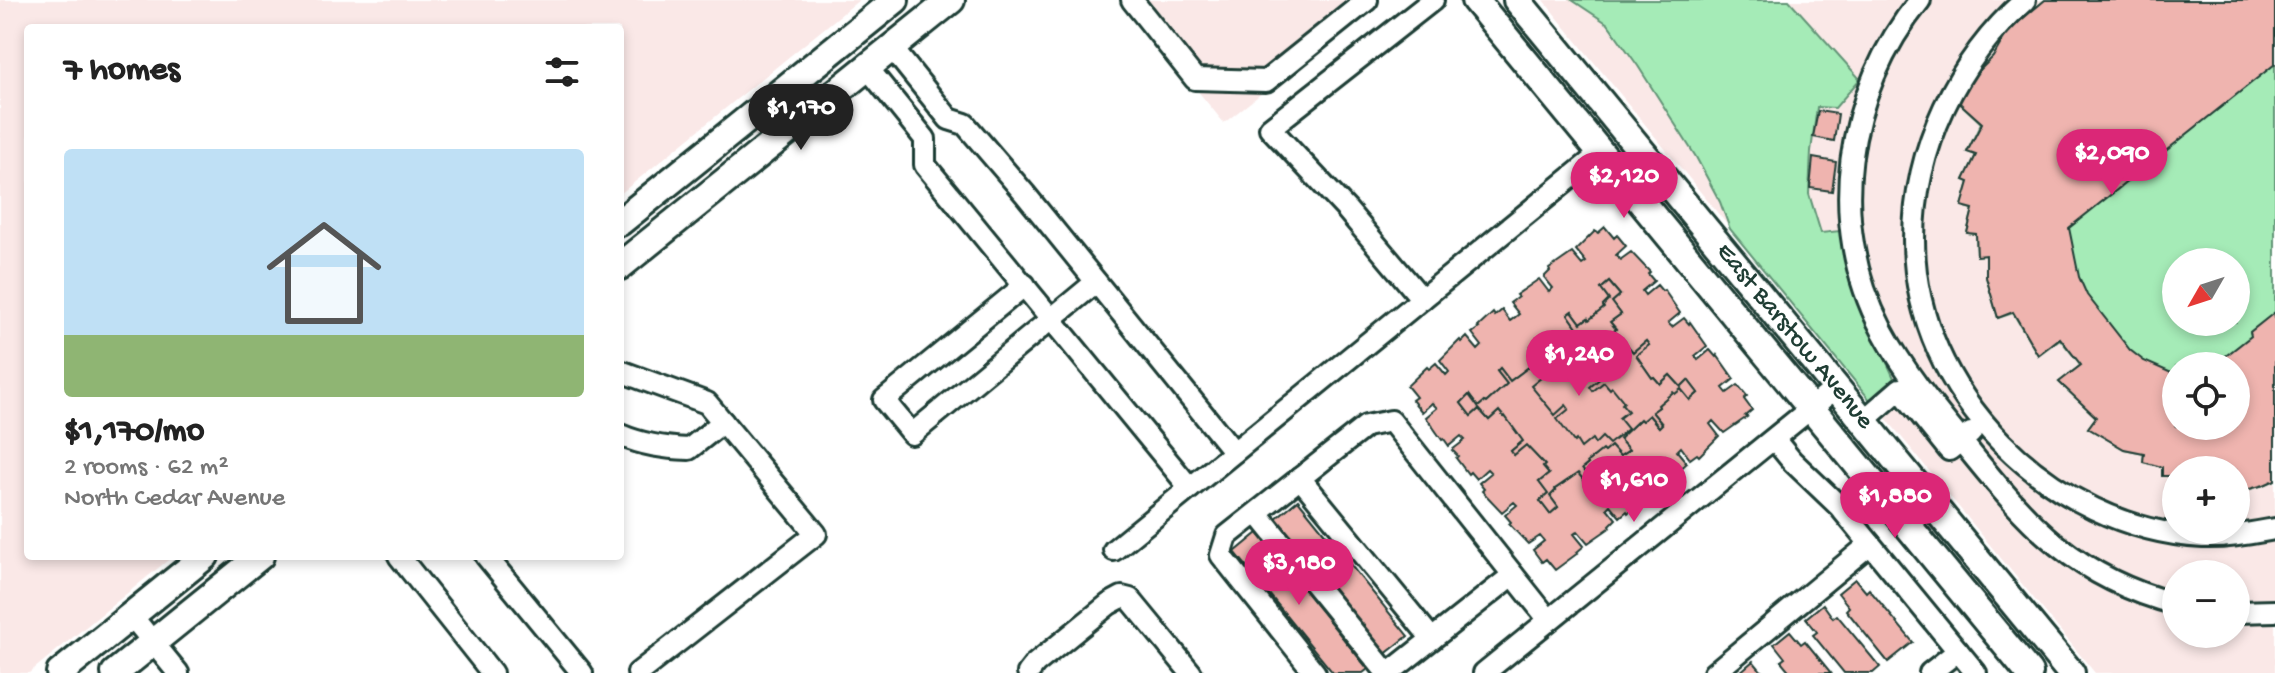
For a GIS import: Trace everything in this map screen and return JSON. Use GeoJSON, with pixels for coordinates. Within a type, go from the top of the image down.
{"type":"FeatureCollection","features":[{"type":"Feature","properties":{"kind":"main road"},"geometry":{"type":"LineString","coordinates":[[625,220],[895,0]]}},
{"type":"Feature","properties":{"kind":"main road"},"geometry":{"type":"LineString","coordinates":[[624,263],[951,0]]}},
{"type":"Feature","properties":{"kind":"main road","name":"East Barstow Avenue"},"geometry":{"type":"LineString","coordinates":[[1475,0],[2029,673]]}},
{"type":"Feature","properties":{"kind":"main road","name":"East Barstow Avenue"},"geometry":{"type":"LineString","coordinates":[[1517,0],[2071,673]]}},
{"type":"Feature","properties":{"kind":"main road"},"geometry":{"type":"LineString","coordinates":[[60,673],[200,560]]}},
{"type":"Feature","properties":{"kind":"main road"},"geometry":{"type":"LineString","coordinates":[[115,673],[255,560]]}},
{"type":"Feature","properties":{"kind":"street"},"geometry":{"type":"LineString","coordinates":[[1132,0],[1195,79],[1266,81],[1367,0]]}},
{"type":"Feature","properties":{"kind":"street"},"geometry":{"type":"LineString","coordinates":[[1422,299],[1347,210],[1270,128],[1433,0]]}},
{"type":"Feature","properties":{"kind":"street"},"geometry":{"type":"LineString","coordinates":[[1920,0],[1877,66],[1859,115],[1848,198],[1853,246],[1864,288],[1901,364],[2019,511],[2065,553],[2143,596],[2162,601]]}},
{"type":"Feature","properties":{"kind":"street"},"geometry":{"type":"LineString","coordinates":[[2025,0],[1974,57],[1942,109],[1926,152],[1915,212],[1916,270],[1932,333],[1944,361],[1984,423],[2010,452],[2082,505],[2113,519],[2169,534],[2206,537],[2275,529]]}},
{"type":"Feature","properties":{"kind":"street"},"geometry":{"type":"LineString","coordinates":[[892,48],[949,119],[965,124],[1234,452]]}},
{"type":"Feature","properties":{"kind":"street"},"geometry":{"type":"LineString","coordinates":[[867,67],[925,139],[925,165],[1190,488]]}},
{"type":"Feature","properties":{"kind":"street"},"geometry":{"type":"LineString","coordinates":[[925,139],[949,119]]}},
{"type":"Feature","properties":{"kind":"street"},"geometry":{"type":"LineString","coordinates":[[1114,550],[1601,153]]}},
{"type":"Feature","properties":{"kind":"street"},"geometry":{"type":"LineString","coordinates":[[1025,285],[884,400],[912,434],[1096,282]]}},
{"type":"Feature","properties":{"kind":"street"},"geometry":{"type":"LineString","coordinates":[[624,372],[707,403],[816,534],[638,673]]}},
{"type":"Feature","properties":{"kind":"street"},"geometry":{"type":"LineString","coordinates":[[1484,673],[1836,388]]}},
{"type":"Feature","properties":{"kind":"street"},"geometry":{"type":"LineString","coordinates":[[1863,421],[1900,389],[1949,450],[1984,423]]}},
{"type":"Feature","properties":{"kind":"street"},"geometry":{"type":"LineString","coordinates":[[1315,673],[1221,555],[1227,536],[1366,426],[1391,421],[1549,620]]}},
{"type":"Feature","properties":{"kind":"street"},"geometry":{"type":"LineString","coordinates":[[624,437],[661,448],[689,449],[723,422]]}},
{"type":"Feature","properties":{"kind":"street"},"geometry":{"type":"LineString","coordinates":[[1774,439],[1839,506],[1976,673]]}},
{"type":"Feature","properties":{"kind":"street"},"geometry":{"type":"LineString","coordinates":[[1300,478],[1432,639]]}},
{"type":"Feature","properties":{"kind":"street"},"geometry":{"type":"LineString","coordinates":[[1257,513],[1388,673],[1513,575]]}},
{"type":"Feature","properties":{"kind":"street"},"geometry":{"type":"LineString","coordinates":[[1714,673],[1870,544]]}},
{"type":"Feature","properties":{"kind":"street"},"geometry":{"type":"LineString","coordinates":[[402,560],[492,673]]}},
{"type":"Feature","properties":{"kind":"street"},"geometry":{"type":"LineString","coordinates":[[489,560],[582,673]]}},
{"type":"Feature","properties":{"kind":"street"},"geometry":{"type":"LineString","coordinates":[[1028,673],[1109,604],[1122,597],[1130,599],[1191,673]]}},
{"type":"Feature","properties":{"kind":"street"},"geometry":{"type":"LineString","coordinates":[[2250,612],[2275,611]]}},
{"type":"Feature","properties":{"kind":"street"},"geometry":{"type":"LineString","coordinates":[[131,615],[178,673]]}},
{"type":"Feature","properties":{"kind":"street"},"geometry":{"type":"LineString","coordinates":[[1930,673],[1958,651]]}},
{"type":"Feature","properties":{"kind":"shaded area"},"geometry":{"type":"Polygon","coordinates":[[[0,0],[859,0],[624,191],[624,24],[24,24],[24,560],[168,560],[29,673],[0,673],[0,0]]]}},
{"type":"Feature","properties":{"kind":"shaded area"},"geometry":{"type":"Polygon","coordinates":[[[1123,0],[1380,0],[1224,123],[1123,0]]]}},
{"type":"Feature","properties":{"kind":"shaded area"},"geometry":{"type":"Polygon","coordinates":[[[1543,0],[2275,0],[2275,673],[2095,673],[1543,0]]]}},
{"type":"Feature","properties":{"kind":"green space"},"geometry":{"type":"Polygon","coordinates":[[[1572,0],[1789,0],[1860,79],[1835,108],[1817,107],[1809,194],[1821,233],[1840,231],[1863,311],[1894,378],[1870,400],[1730,229],[1720,202],[1696,157],[1608,24],[1572,0]]]}},
{"type":"Feature","properties":{"kind":"green space"},"geometry":{"type":"Polygon","coordinates":[[[2045,0],[2275,0],[2275,480],[2250,489],[2250,456],[2162,456],[2162,467],[2143,462],[2144,453],[2124,449],[2088,428],[2096,417],[2059,382],[2081,365],[2060,339],[2038,355],[2013,313],[1998,318],[1986,277],[1986,255],[1977,256],[1976,234],[1967,233],[1973,209],[1962,206],[1969,182],[1964,180],[1976,155],[1967,152],[1981,123],[1953,97],[1993,57],[2008,31],[2045,0]]]}},
{"type":"Feature","properties":{"kind":"building"},"geometry":{"type":"Polygon","coordinates":[[[2045,0],[2275,0],[2275,64],[2069,228],[2079,277],[2087,295],[2130,350],[2162,369],[2162,440],[2250,440],[2250,352],[2231,352],[2275,312],[2275,480],[2250,489],[2250,456],[2162,456],[2162,467],[2143,462],[2144,453],[2124,449],[2088,428],[2096,417],[2059,382],[2081,365],[2060,338],[2038,355],[2013,312],[1998,318],[1986,277],[1986,255],[1977,256],[1976,234],[1967,233],[1973,209],[1962,206],[1969,182],[1964,180],[1976,155],[1967,152],[1982,123],[1953,97],[1993,57],[2008,31],[2045,0]]]}},
{"type":"Feature","properties":{"kind":"building"},"geometry":{"type":"Polygon","coordinates":[[[1818,111],[1838,114],[1834,141],[1813,137],[1818,111]]]}},
{"type":"Feature","properties":{"kind":"building"},"geometry":{"type":"Polygon","coordinates":[[[1813,158],[1836,162],[1832,191],[1810,188],[1813,158]]]}},
{"type":"Feature","properties":{"kind":"building"},"geometry":{"type":"Polygon","coordinates":[[[1605,227],[1614,238],[1617,235],[1626,246],[1616,255],[1620,260],[1631,252],[1650,272],[1648,274],[1654,281],[1642,291],[1645,295],[1657,285],[1664,290],[1680,313],[1668,323],[1672,327],[1684,318],[1690,322],[1707,346],[1695,356],[1698,360],[1710,350],[1717,355],[1734,379],[1723,388],[1727,393],[1738,385],[1747,396],[1744,399],[1752,410],[1724,433],[1713,421],[1710,424],[1719,436],[1699,456],[1697,454],[1690,459],[1681,447],[1677,451],[1687,463],[1658,486],[1649,475],[1641,482],[1649,493],[1628,513],[1620,517],[1610,505],[1607,508],[1616,519],[1611,527],[1588,543],[1578,531],[1574,534],[1584,546],[1555,570],[1546,559],[1542,562],[1533,550],[1544,541],[1540,536],[1528,544],[1509,524],[1511,522],[1505,515],[1517,505],[1514,502],[1502,512],[1482,491],[1484,489],[1479,483],[1491,473],[1487,469],[1476,479],[1456,458],[1458,456],[1452,450],[1465,440],[1461,436],[1449,446],[1442,440],[1426,417],[1437,408],[1432,403],[1422,412],[1412,400],[1416,397],[1407,386],[1427,367],[1429,369],[1436,363],[1446,375],[1449,372],[1440,360],[1460,340],[1462,342],[1467,337],[1478,350],[1482,346],[1472,333],[1478,327],[1493,313],[1495,316],[1502,310],[1510,321],[1519,314],[1510,303],[1539,279],[1549,292],[1553,288],[1544,277],[1549,269],[1572,253],[1582,265],[1586,262],[1576,250],[1595,231],[1598,233],[1605,227]],[[1609,282],[1601,289],[1609,300],[1604,308],[1581,323],[1572,311],[1568,314],[1577,327],[1572,334],[1548,350],[1539,339],[1531,346],[1539,357],[1510,381],[1500,368],[1497,371],[1507,384],[1486,403],[1478,407],[1469,395],[1461,403],[1471,416],[1479,409],[1489,420],[1499,411],[1523,441],[1511,451],[1514,455],[1526,445],[1545,465],[1543,467],[1549,474],[1539,482],[1548,494],[1540,501],[1550,514],[1558,507],[1550,496],[1555,489],[1578,473],[1588,485],[1592,482],[1582,469],[1587,462],[1611,446],[1620,456],[1629,450],[1619,439],[1640,419],[1642,421],[1649,415],[1659,427],[1662,424],[1652,412],[1673,392],[1675,394],[1681,389],[1690,400],[1698,393],[1688,380],[1681,387],[1670,375],[1660,384],[1636,355],[1649,345],[1646,341],[1633,352],[1614,331],[1616,329],[1610,322],[1621,314],[1612,302],[1620,295],[1609,282]]]}},
{"type":"Feature","properties":{"kind":"building"},"geometry":{"type":"Polygon","coordinates":[[[1609,282],[1620,295],[1612,302],[1621,314],[1610,322],[1616,329],[1614,331],[1633,352],[1646,341],[1649,345],[1636,355],[1660,384],[1670,375],[1681,387],[1688,380],[1698,393],[1690,400],[1681,389],[1675,394],[1673,392],[1652,412],[1662,424],[1659,427],[1649,415],[1642,421],[1640,419],[1619,439],[1629,450],[1620,456],[1611,446],[1587,462],[1582,469],[1592,482],[1588,485],[1578,473],[1555,489],[1550,496],[1558,507],[1550,514],[1540,501],[1548,494],[1539,482],[1549,474],[1543,467],[1545,465],[1526,445],[1514,455],[1511,451],[1523,441],[1499,411],[1489,420],[1479,409],[1471,416],[1461,403],[1469,395],[1478,407],[1486,403],[1507,384],[1497,371],[1500,368],[1510,381],[1539,357],[1531,346],[1539,339],[1548,350],[1572,334],[1577,327],[1568,314],[1572,311],[1581,323],[1604,308],[1609,300],[1601,289],[1609,282]]]}},
{"type":"Feature","properties":{"kind":"building"},"geometry":{"type":"Polygon","coordinates":[[[1560,347],[1567,357],[1577,349],[1599,370],[1602,377],[1590,387],[1593,391],[1604,382],[1624,402],[1622,404],[1628,411],[1619,418],[1628,429],[1609,444],[1602,437],[1595,444],[1592,439],[1581,448],[1557,419],[1569,409],[1566,405],[1555,415],[1531,386],[1548,367],[1543,361],[1560,347]]]}},
{"type":"Feature","properties":{"kind":"building"},"geometry":{"type":"Polygon","coordinates":[[[1298,500],[1408,636],[1384,655],[1275,519],[1298,500]]]}},
{"type":"Feature","properties":{"kind":"building"},"geometry":{"type":"Polygon","coordinates":[[[1258,533],[1368,669],[1363,673],[1333,673],[1235,552],[1258,533]]]}},
{"type":"Feature","properties":{"kind":"building"},"geometry":{"type":"Polygon","coordinates":[[[1855,579],[1866,592],[1869,589],[1913,642],[1888,662],[1846,610],[1849,607],[1838,593],[1855,579]]]}},
{"type":"Feature","properties":{"kind":"building"},"geometry":{"type":"Polygon","coordinates":[[[1823,604],[1833,618],[1837,615],[1880,667],[1873,673],[1844,673],[1813,635],[1817,632],[1806,618],[1823,604]]]}},
{"type":"Feature","properties":{"kind":"building"},"geometry":{"type":"Polygon","coordinates":[[[1790,631],[1801,644],[1805,641],[1831,673],[1791,673],[1781,661],[1785,658],[1774,644],[1790,631]]]}},
{"type":"Feature","properties":{"kind":"building"},"geometry":{"type":"Polygon","coordinates":[[[1753,661],[1763,673],[1739,673],[1753,661]]]}}]}
